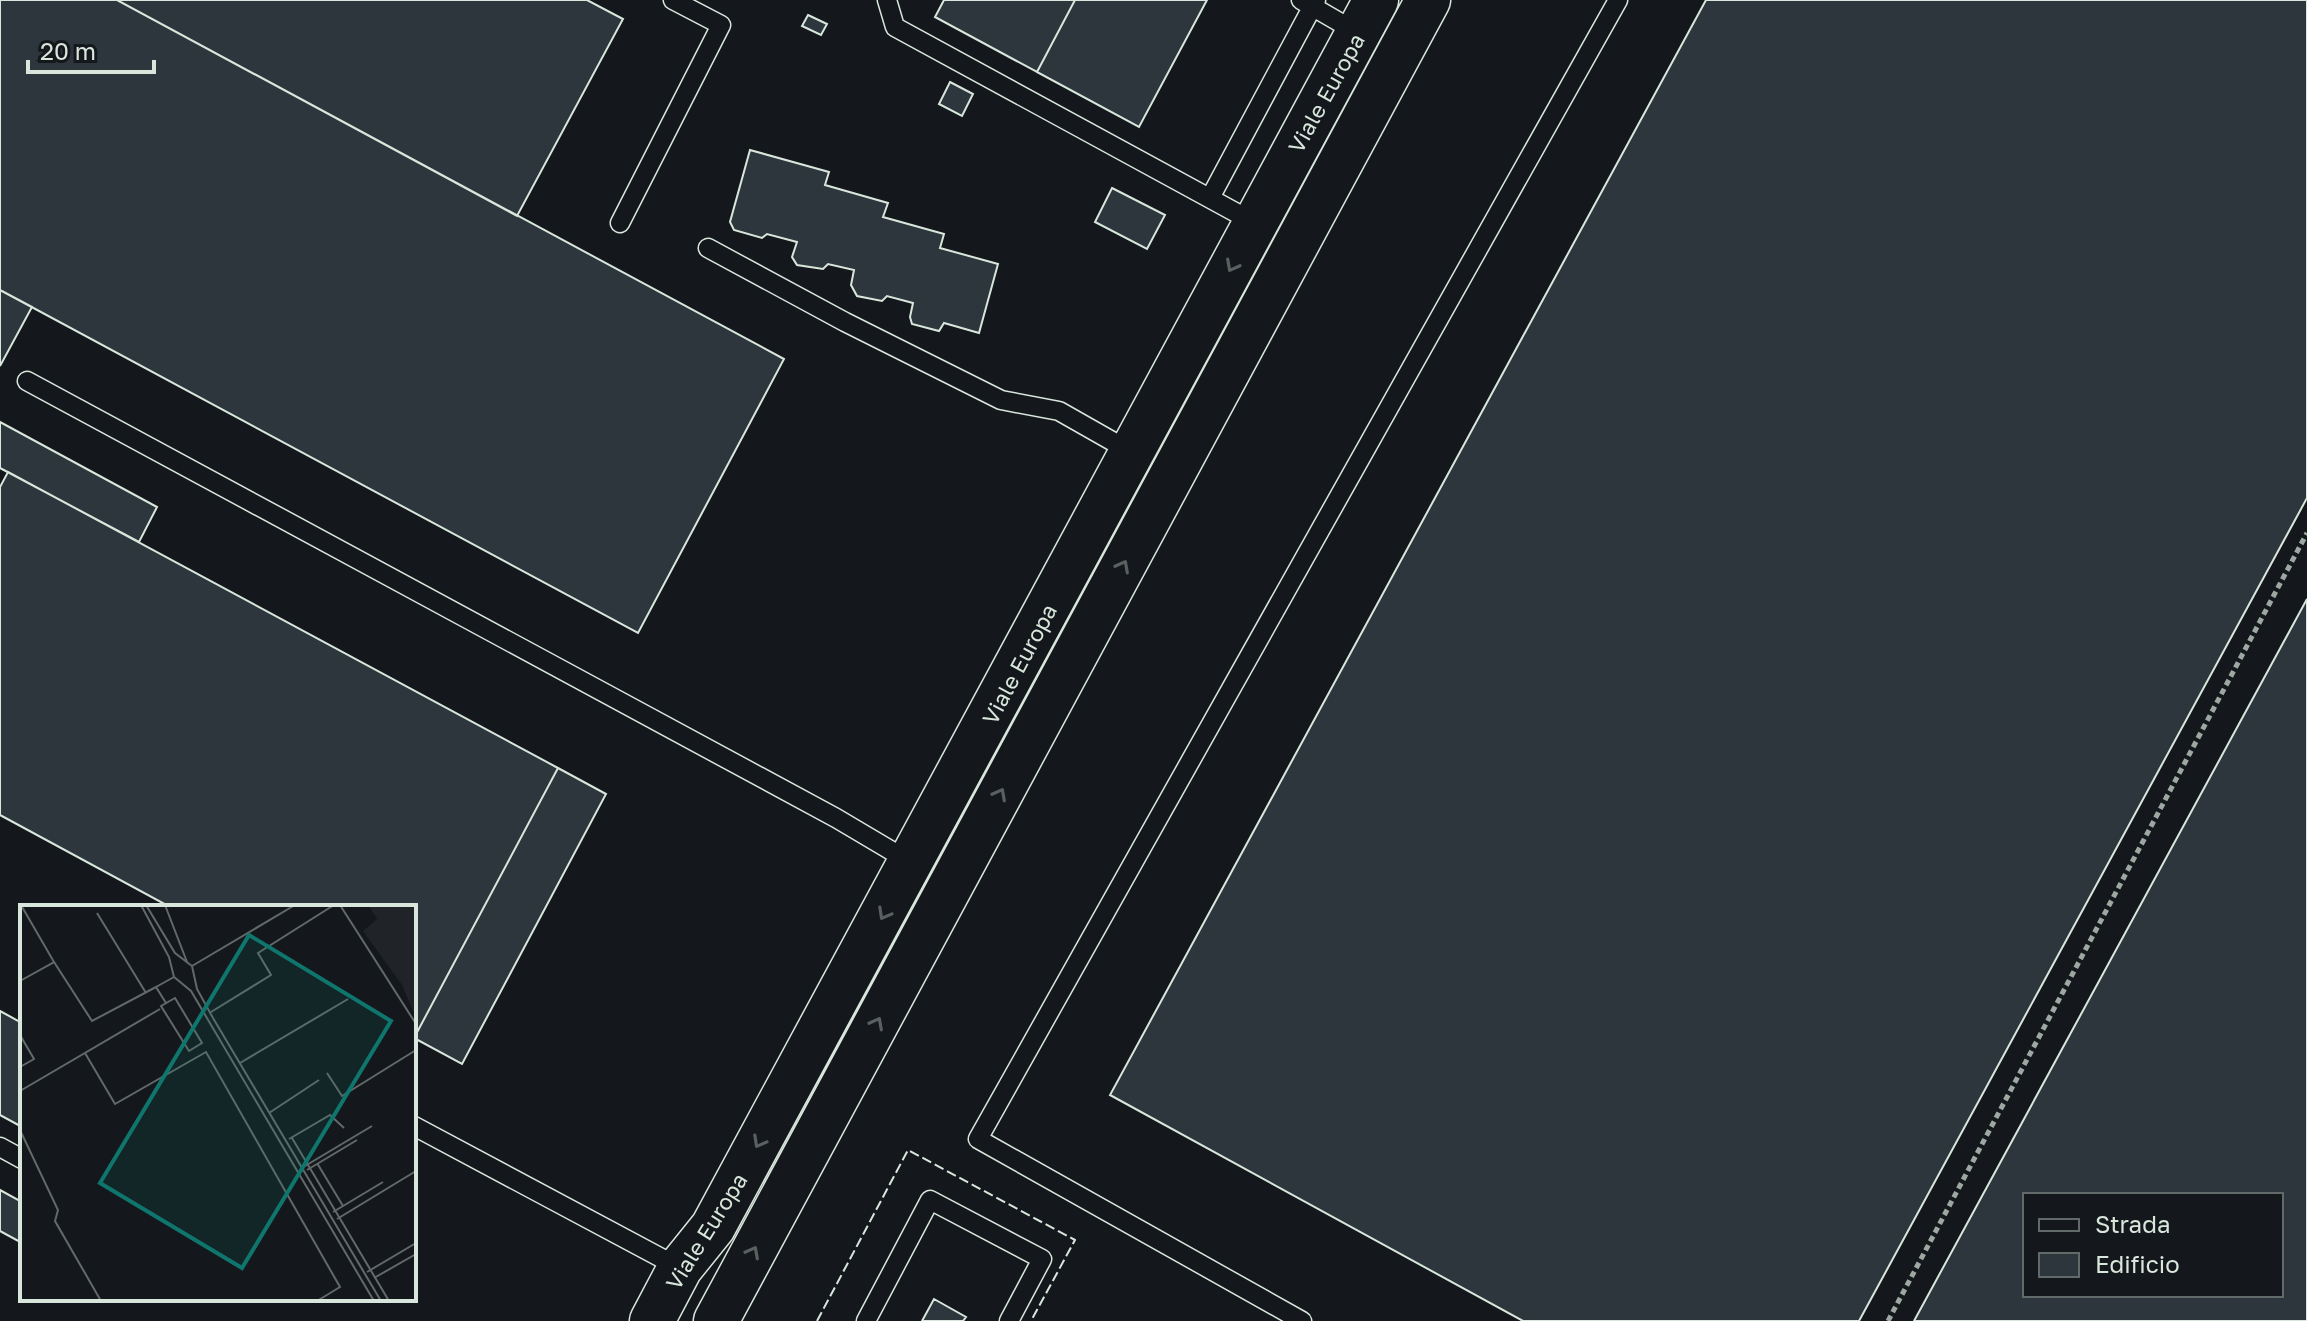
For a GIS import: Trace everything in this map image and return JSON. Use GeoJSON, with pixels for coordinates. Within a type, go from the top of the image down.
{"type":"FeatureCollection","features":[{"type":"Feature","properties":{"kind":"main road","name":"Viale Europa"},"geometry":{"type":"LineString","coordinates":[[716,1321],[1428,0]]}},
{"type":"Feature","properties":{"kind":"main road","name":"Viale Europa"},"geometry":{"type":"LineString","coordinates":[[652,1321],[680,1268],[713,1227],[912,863],[1367,10]]}},
{"type":"Feature","properties":{"kind":"lane"},"geometry":{"type":"LineString","coordinates":[[620,223],[721,25],[673,0]]}},
{"type":"Feature","properties":{"kind":"lane"},"geometry":{"type":"LineString","coordinates":[[887,0],[895,27],[1255,223]]}},
{"type":"Feature","properties":{"kind":"lane"},"geometry":{"type":"LineString","coordinates":[[1302,1321],[978,1139],[1618,0]]}},
{"type":"Feature","properties":{"kind":"lane"},"geometry":{"type":"LineString","coordinates":[[1210,198],[1310,2],[1367,10]]}},
{"type":"Feature","properties":{"kind":"lane"},"geometry":{"type":"LineString","coordinates":[[708,248],[845,322],[1001,400],[1059,411],[1133,453]]}},
{"type":"Feature","properties":{"kind":"lane"},"geometry":{"type":"LineString","coordinates":[[27,381],[836,818],[912,863]]}},
{"type":"Feature","properties":{"kind":"lane"},"geometry":{"type":"LineString","coordinates":[[416,1127],[680,1268]]}},
{"type":"Feature","properties":{"kind":"lane"},"geometry":{"type":"LineString","coordinates":[[0,1147],[20,1158]]}},
{"type":"Feature","properties":{"kind":"lane"},"geometry":{"type":"LineString","coordinates":[[866,1321],[930,1200],[1042,1259],[1009,1321]]}},
{"type":"Feature","properties":{"kind":"path"},"geometry":{"type":"LineString","coordinates":[[1888,1321],[2307,533]]}},
{"type":"Feature","properties":{"kind":"building"},"geometry":{"type":"Polygon","coordinates":[[[0,0],[117,0],[784,359],[638,633],[0,290],[0,0]]]}},
{"type":"Feature","properties":{"kind":"building"},"geometry":{"type":"Polygon","coordinates":[[[117,0],[587,0],[623,19],[517,216],[117,0]]]}},
{"type":"Feature","properties":{"kind":"building"},"geometry":{"type":"Polygon","coordinates":[[[944,0],[1075,0],[1037,72],[935,17],[944,0]]]}},
{"type":"Feature","properties":{"kind":"building"},"geometry":{"type":"Polygon","coordinates":[[[1075,0],[1207,0],[1139,127],[1037,72],[1075,0]]]}},
{"type":"Feature","properties":{"kind":"building"},"geometry":{"type":"Polygon","coordinates":[[[1706,0],[2307,0],[2307,498],[1859,1321],[1523,1321],[1110,1095],[1706,0]]]}},
{"type":"Feature","properties":{"kind":"building"},"geometry":{"type":"Polygon","coordinates":[[[808,15],[827,24],[821,35],[802,26],[808,15]]]}},
{"type":"Feature","properties":{"kind":"building"},"geometry":{"type":"Polygon","coordinates":[[[950,82],[973,94],[962,116],[939,104],[950,82]]]}},
{"type":"Feature","properties":{"kind":"building"},"geometry":{"type":"Polygon","coordinates":[[[750,150],[829,172],[825,185],[888,203],[883,217],[944,234],[940,248],[998,264],[979,333],[944,323],[939,331],[912,324],[913,303],[887,296],[882,301],[857,296],[851,285],[854,270],[828,264],[823,269],[797,265],[792,257],[797,242],[767,234],[762,238],[734,230],[730,222],[750,150]]]}},
{"type":"Feature","properties":{"kind":"building"},"geometry":{"type":"Polygon","coordinates":[[[1112,188],[1165,215],[1147,249],[1095,222],[1112,188]]]}},
{"type":"Feature","properties":{"kind":"building"},"geometry":{"type":"Polygon","coordinates":[[[0,290],[32,307],[0,366],[0,290]]]}},
{"type":"Feature","properties":{"kind":"building"},"geometry":{"type":"Polygon","coordinates":[[[0,422],[157,507],[139,542],[0,468],[0,422]]]}},
{"type":"Feature","properties":{"kind":"building"},"geometry":{"type":"Polygon","coordinates":[[[8,472],[558,768],[416,1034],[416,905],[166,905],[0,815],[0,487],[8,472]]]}},
{"type":"Feature","properties":{"kind":"building"},"geometry":{"type":"Polygon","coordinates":[[[2307,599],[2307,1321],[1914,1321],[2307,599]]]}},
{"type":"Feature","properties":{"kind":"building"},"geometry":{"type":"Polygon","coordinates":[[[558,768],[606,794],[462,1064],[416,1039],[558,768]]]}},
{"type":"Feature","properties":{"kind":"building"},"geometry":{"type":"Polygon","coordinates":[[[0,1011],[20,1022],[20,1126],[0,1115],[0,1011]]]}},
{"type":"Feature","properties":{"kind":"building"},"geometry":{"type":"Polygon","coordinates":[[[0,1190],[20,1201],[20,1242],[0,1231],[0,1190]]]}},
{"type":"Feature","properties":{"kind":"building"},"geometry":{"type":"Polygon","coordinates":[[[934,1299],[966,1317],[963,1321],[922,1321],[934,1299]]]}},
{"type":"Feature","properties":{"kind":"fence"},"geometry":{"type":"LineString","coordinates":[[817,1321],[908,1150],[1075,1240],[1031,1321]]}}]}
